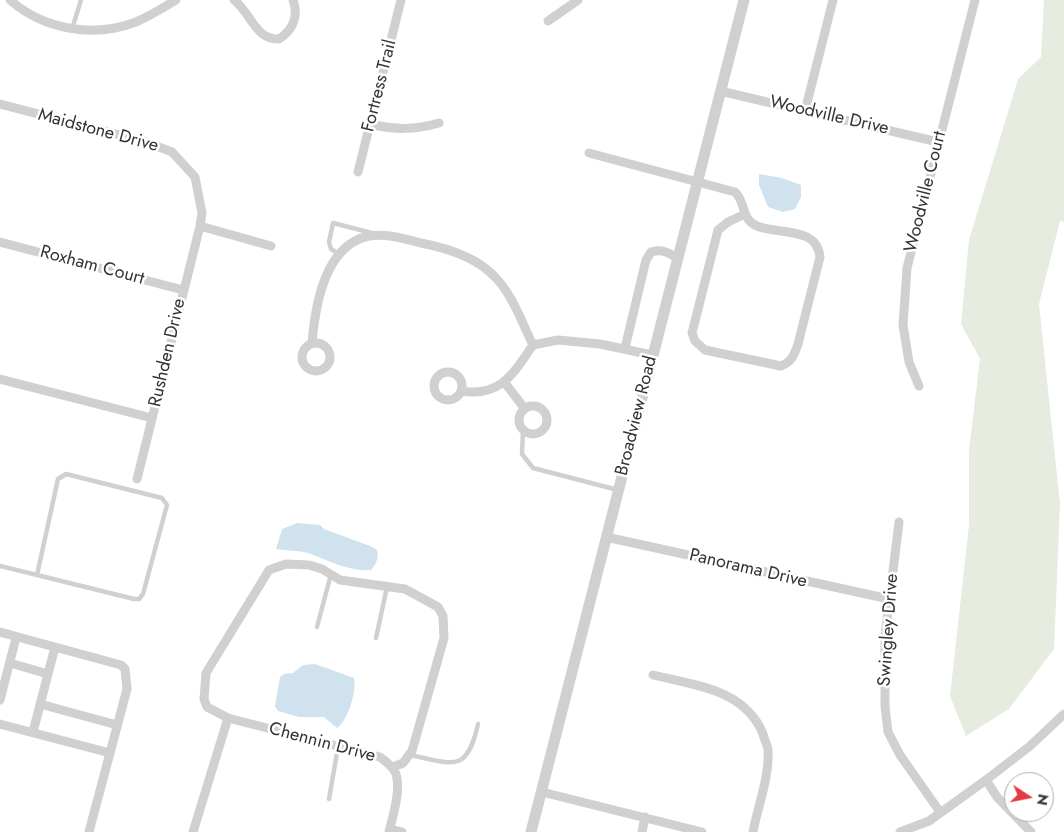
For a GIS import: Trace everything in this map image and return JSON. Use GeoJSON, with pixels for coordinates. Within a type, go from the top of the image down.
{"type":"FeatureCollection","features":[{"type":"Feature","properties":{"kind":"street"},"geometry":{"type":"LineString","coordinates":[[10,0],[20,9],[39,20],[72,29],[104,30],[124,26],[147,17],[176,0]]}},
{"type":"Feature","properties":{"kind":"street"},"geometry":{"type":"LineString","coordinates":[[234,0],[241,5],[260,33],[273,39],[279,39],[292,28],[296,12],[293,0]]}},
{"type":"Feature","properties":{"kind":"street","name":"Fortress Trail"},"geometry":{"type":"LineString","coordinates":[[358,172],[401,0]]}},
{"type":"Feature","properties":{"kind":"street"},"geometry":{"type":"LineString","coordinates":[[548,21],[578,0]]}},
{"type":"Feature","properties":{"kind":"street","name":"Broadview Road"},"geometry":{"type":"LineString","coordinates":[[531,832],[744,0]]}},
{"type":"Feature","properties":{"kind":"street"},"geometry":{"type":"LineString","coordinates":[[805,111],[833,0]]}},
{"type":"Feature","properties":{"kind":"street","name":"Woodville Court"},"geometry":{"type":"LineString","coordinates":[[919,386],[909,362],[903,325],[907,268],[975,0]]}},
{"type":"Feature","properties":{"kind":"street","name":"Woodville Drive"},"geometry":{"type":"LineString","coordinates":[[720,91],[938,142]]}},
{"type":"Feature","properties":{"kind":"street","name":"Maidstone Drive"},"geometry":{"type":"LineString","coordinates":[[0,104],[143,141],[172,152],[195,177],[202,213],[200,226]]}},
{"type":"Feature","properties":{"kind":"street"},"geometry":{"type":"LineString","coordinates":[[370,124],[390,129],[409,130],[439,123]]}},
{"type":"Feature","properties":{"kind":"street"},"geometry":{"type":"LineString","coordinates":[[588,153],[735,192],[740,196],[745,214],[750,223],[757,227],[815,240],[819,246],[820,257],[798,344],[794,356],[788,364],[781,366],[705,350],[694,341],[692,333],[718,230],[728,222],[745,214]]}},
{"type":"Feature","properties":{"kind":"street"},"geometry":{"type":"LineString","coordinates":[[200,226],[271,246]]}},
{"type":"Feature","properties":{"kind":"street","name":"Rushden Drive"},"geometry":{"type":"LineString","coordinates":[[137,479],[200,226]]}},
{"type":"Feature","properties":{"kind":"street"},"geometry":{"type":"LineString","coordinates":[[312,343],[312,328],[316,306],[328,271],[339,254],[367,236],[379,235],[434,245],[462,255],[483,266],[496,277],[504,289],[533,345]]}},
{"type":"Feature","properties":{"kind":"street","name":"Roxham Court"},"geometry":{"type":"LineString","coordinates":[[0,242],[183,290]]}},
{"type":"Feature","properties":{"kind":"street"},"geometry":{"type":"LineString","coordinates":[[625,348],[646,260],[651,252],[658,250],[677,258]]}},
{"type":"Feature","properties":{"kind":"street"},"geometry":{"type":"LineString","coordinates":[[461,391],[479,393],[505,383],[533,345],[558,340],[625,348],[652,354]]}},
{"type":"Feature","properties":{"kind":"street"},"geometry":{"type":"LineString","coordinates":[[0,379],[152,418]]}},
{"type":"Feature","properties":{"kind":"street"},"geometry":{"type":"LineString","coordinates":[[505,383],[525,409]]}},
{"type":"Feature","properties":{"kind":"street"},"geometry":{"type":"LineString","coordinates":[[533,406],[539,408],[545,414],[547,420],[543,430],[532,434],[523,430],[519,420],[525,409],[533,406]]}},
{"type":"Feature","properties":{"kind":"street","name":"Swingley Drive"},"geometry":{"type":"LineString","coordinates":[[899,522],[889,599],[884,667],[888,732],[900,756],[940,812]]}},
{"type":"Feature","properties":{"kind":"street","name":"Panorama Drive"},"geometry":{"type":"LineString","coordinates":[[606,537],[889,599]]}},
{"type":"Feature","properties":{"kind":"street","name":"Chennin Drive"},"geometry":{"type":"LineString","coordinates":[[331,574],[309,565],[297,563],[277,565],[269,570],[206,673],[204,699],[207,707],[228,718],[380,757],[393,768],[396,775],[396,792],[390,830],[402,832]]}},
{"type":"Feature","properties":{"kind":"street"},"geometry":{"type":"LineString","coordinates":[[331,574],[340,580],[405,589],[438,607],[443,616],[444,638],[408,755],[403,763],[393,768]]}},
{"type":"Feature","properties":{"kind":"street"},"geometry":{"type":"LineString","coordinates":[[0,632],[16,638],[55,646],[121,665],[126,675],[127,689],[89,832]]}},
{"type":"Feature","properties":{"kind":"street"},"geometry":{"type":"LineString","coordinates":[[0,699],[16,638]]}},
{"type":"Feature","properties":{"kind":"street"},"geometry":{"type":"LineString","coordinates":[[33,732],[55,646]]}},
{"type":"Feature","properties":{"kind":"street"},"geometry":{"type":"LineString","coordinates":[[10,663],[48,674]]}},
{"type":"Feature","properties":{"kind":"street"},"geometry":{"type":"LineString","coordinates":[[653,675],[735,699],[757,720],[768,748],[766,778],[752,832]]}},
{"type":"Feature","properties":{"kind":"street"},"geometry":{"type":"LineString","coordinates":[[40,704],[117,725]]}},
{"type":"Feature","properties":{"kind":"street"},"geometry":{"type":"LineString","coordinates":[[900,832],[929,821],[986,780],[1030,746],[1064,714]]}},
{"type":"Feature","properties":{"kind":"street"},"geometry":{"type":"LineString","coordinates":[[193,832],[228,718]]}},
{"type":"Feature","properties":{"kind":"street"},"geometry":{"type":"LineString","coordinates":[[0,724],[110,754]]}},
{"type":"Feature","properties":{"kind":"street"},"geometry":{"type":"LineString","coordinates":[[986,780],[997,797],[1031,832]]}},
{"type":"Feature","properties":{"kind":"street"},"geometry":{"type":"LineString","coordinates":[[542,792],[702,832]]}},
{"type":"Feature","properties":{"kind":"street"},"geometry":{"type":"LineString","coordinates":[[642,832],[645,817]]}},
{"type":"Feature","properties":{"kind":"lane"},"geometry":{"type":"LineString","coordinates":[[72,29],[82,0]]}},
{"type":"Feature","properties":{"kind":"lane"},"geometry":{"type":"LineString","coordinates":[[339,254],[331,249],[329,242],[333,223],[379,235]]}},
{"type":"Feature","properties":{"kind":"lane"},"geometry":{"type":"LineString","coordinates":[[523,430],[522,454],[533,468],[618,490]]}},
{"type":"Feature","properties":{"kind":"lane"},"geometry":{"type":"LineString","coordinates":[[0,566],[37,575],[139,599],[143,594],[167,505],[162,498],[66,474],[62,475],[58,479],[37,575]]}},
{"type":"Feature","properties":{"kind":"lane"},"geometry":{"type":"LineString","coordinates":[[317,627],[331,574]]}},
{"type":"Feature","properties":{"kind":"lane"},"geometry":{"type":"LineString","coordinates":[[376,638],[386,587]]}},
{"type":"Feature","properties":{"kind":"lane"},"geometry":{"type":"LineString","coordinates":[[408,755],[436,761],[463,760],[469,753],[478,724]]}},
{"type":"Feature","properties":{"kind":"lane"},"geometry":{"type":"LineString","coordinates":[[329,799],[338,747]]}},
{"type":"Feature","properties":{"kind":"shaded area"},"geometry":{"type":"Polygon","coordinates":[[[1044,0],[1064,0],[1064,222],[1060,221],[1039,304],[1060,504],[1054,649],[1009,709],[966,736],[950,696],[969,525],[969,450],[980,359],[961,324],[969,240],[1018,79],[1041,57],[1044,0]]]}},
{"type":"Feature","properties":{"kind":"water"},"geometry":{"type":"Polygon","coordinates":[[[759,174],[782,178],[801,185],[801,197],[795,209],[783,212],[768,207],[759,185],[759,174]]]}},
{"type":"Feature","properties":{"kind":"water"},"geometry":{"type":"Polygon","coordinates":[[[297,523],[320,525],[324,529],[370,546],[377,550],[376,563],[371,570],[355,569],[311,554],[276,549],[282,529],[297,523]]]}},
{"type":"Feature","properties":{"kind":"water"},"geometry":{"type":"Polygon","coordinates":[[[315,664],[354,678],[355,683],[351,705],[345,719],[337,728],[324,717],[299,717],[278,711],[275,706],[280,677],[284,674],[293,673],[303,665],[315,664]]]}}]}
